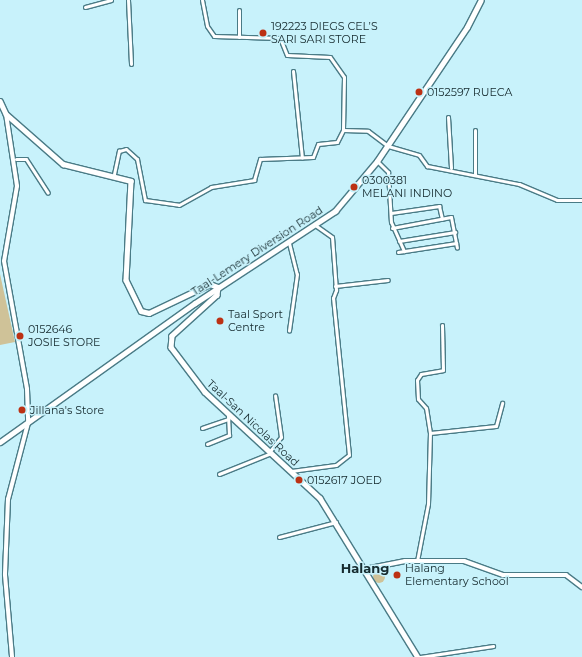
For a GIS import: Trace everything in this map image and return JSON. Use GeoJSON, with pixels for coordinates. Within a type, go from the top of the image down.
{"type":"FeatureCollection","features":[{"type":"Feature","properties":{"kind":"main road","name":"Taal-Lemery Diversion Road"},"geometry":{"type":"LineString","coordinates":[[0,442],[218,287],[316,226],[346,200],[388,146],[467,28],[481,0]]}},
{"type":"Feature","properties":{"kind":"main road"},"geometry":{"type":"LineString","coordinates":[[0,101],[6,114],[64,164],[114,174],[131,181],[134,186],[126,280],[141,311],[149,313],[210,284],[218,287]]}},
{"type":"Feature","properties":{"kind":"main road","name":"Taal-San Nicolas Road"},"geometry":{"type":"LineString","coordinates":[[218,287],[217,295],[172,336],[169,344],[205,392],[320,498],[419,657]]}},
{"type":"Feature","properties":{"kind":"street"},"geometry":{"type":"LineString","coordinates":[[85,7],[111,0]]}},
{"type":"Feature","properties":{"kind":"street"},"geometry":{"type":"LineString","coordinates":[[128,0],[131,64]]}},
{"type":"Feature","properties":{"kind":"street"},"geometry":{"type":"LineString","coordinates":[[114,174],[117,155],[126,149],[136,159],[145,200],[179,205],[211,187],[254,180],[260,159],[313,157],[318,144],[337,142],[343,130],[344,77],[330,57],[294,57],[283,52],[280,38],[239,37],[211,34],[202,0]]}},
{"type":"Feature","properties":{"kind":"street"},"geometry":{"type":"LineString","coordinates":[[239,10],[239,37]]}},
{"type":"Feature","properties":{"kind":"street"},"geometry":{"type":"LineString","coordinates":[[293,71],[302,158]]}},
{"type":"Feature","properties":{"kind":"street"},"geometry":{"type":"LineString","coordinates":[[6,114],[16,159],[17,186],[4,261],[27,389],[28,423],[8,499],[5,575],[12,657]]}},
{"type":"Feature","properties":{"kind":"street"},"geometry":{"type":"LineString","coordinates":[[448,117],[451,168]]}},
{"type":"Feature","properties":{"kind":"street"},"geometry":{"type":"LineString","coordinates":[[343,130],[368,131],[388,146],[418,155],[427,166],[451,168],[519,184],[544,196],[582,200]]}},
{"type":"Feature","properties":{"kind":"street"},"geometry":{"type":"LineString","coordinates":[[475,130],[475,174]]}},
{"type":"Feature","properties":{"kind":"street"},"geometry":{"type":"LineString","coordinates":[[16,159],[26,159],[48,193]]}},
{"type":"Feature","properties":{"kind":"street"},"geometry":{"type":"LineString","coordinates":[[377,161],[388,172],[392,228],[404,251]]}},
{"type":"Feature","properties":{"kind":"street"},"geometry":{"type":"LineString","coordinates":[[391,213],[439,206],[442,219]]}},
{"type":"Feature","properties":{"kind":"street"},"geometry":{"type":"LineString","coordinates":[[392,228],[452,218],[457,247]]}},
{"type":"Feature","properties":{"kind":"street"},"geometry":{"type":"LineString","coordinates":[[291,471],[336,465],[349,455],[333,298],[335,286],[332,237],[316,226]]}},
{"type":"Feature","properties":{"kind":"street"},"geometry":{"type":"LineString","coordinates":[[399,241],[455,232]]}},
{"type":"Feature","properties":{"kind":"street"},"geometry":{"type":"LineString","coordinates":[[289,243],[297,274],[290,330]]}},
{"type":"Feature","properties":{"kind":"street"},"geometry":{"type":"LineString","coordinates":[[398,252],[456,243]]}},
{"type":"Feature","properties":{"kind":"street"},"geometry":{"type":"LineString","coordinates":[[432,246],[433,252]]}},
{"type":"Feature","properties":{"kind":"street"},"geometry":{"type":"LineString","coordinates":[[335,286],[388,280]]}},
{"type":"Feature","properties":{"kind":"street"},"geometry":{"type":"LineString","coordinates":[[417,561],[428,504],[430,433],[426,408],[418,399],[417,380],[421,374],[444,370],[442,325]]}},
{"type":"Feature","properties":{"kind":"street"},"geometry":{"type":"LineString","coordinates":[[219,474],[270,452],[281,437],[276,395]]}},
{"type":"Feature","properties":{"kind":"street"},"geometry":{"type":"LineString","coordinates":[[430,433],[496,426],[502,403]]}},
{"type":"Feature","properties":{"kind":"street"},"geometry":{"type":"LineString","coordinates":[[207,444],[229,435],[227,412]]}},
{"type":"Feature","properties":{"kind":"street"},"geometry":{"type":"LineString","coordinates":[[202,428],[228,419]]}},
{"type":"Feature","properties":{"kind":"street"},"geometry":{"type":"LineString","coordinates":[[279,537],[336,522]]}},
{"type":"Feature","properties":{"kind":"street"},"geometry":{"type":"LineString","coordinates":[[365,569],[417,561],[464,561],[503,575],[566,575],[582,587]]}},
{"type":"Feature","properties":{"kind":"street"},"geometry":{"type":"LineString","coordinates":[[419,657],[493,646]]}},
{"type":"Feature","properties":{"kind":"shaded area"},"geometry":{"type":"Polygon","coordinates":[[[0,274],[15,342],[0,345],[0,274]]]}},
{"type":"Feature","properties":{"kind":"shaded area"},"geometry":{"type":"Polygon","coordinates":[[[377,571],[381,571],[385,577],[381,583],[377,583],[373,579],[373,575],[377,571]]]}},
{"type":"Feature","properties":{"kind":"place","name":"192223 DIEGS CEL’S SARI SARI STORE"},"geometry":{"type":"Point","coordinates":[263,33]}},
{"type":"Feature","properties":{"kind":"place","name":"0152597 RUECA"},"geometry":{"type":"Point","coordinates":[419,92]}},
{"type":"Feature","properties":{"kind":"place","name":"0300381 MELANI INDINO"},"geometry":{"type":"Point","coordinates":[354,187]}},
{"type":"Feature","properties":{"kind":"place","name":"Taal Sport Centre"},"geometry":{"type":"Point","coordinates":[220,321]}},
{"type":"Feature","properties":{"kind":"place","name":"0152646 JOSIE STORE"},"geometry":{"type":"Point","coordinates":[20,336]}},
{"type":"Feature","properties":{"kind":"place","name":"Jillana's Store"},"geometry":{"type":"Point","coordinates":[22,410]}},
{"type":"Feature","properties":{"kind":"place","name":"0152617 JOED"},"geometry":{"type":"Point","coordinates":[299,480]}},
{"type":"Feature","properties":{"kind":"place","name":"Halang Elementary School"},"geometry":{"type":"Point","coordinates":[397,575]}},
{"type":"Feature","properties":{"kind":"district","name":"Halang"},"geometry":{"type":"Point","coordinates":[365,568]}}]}
